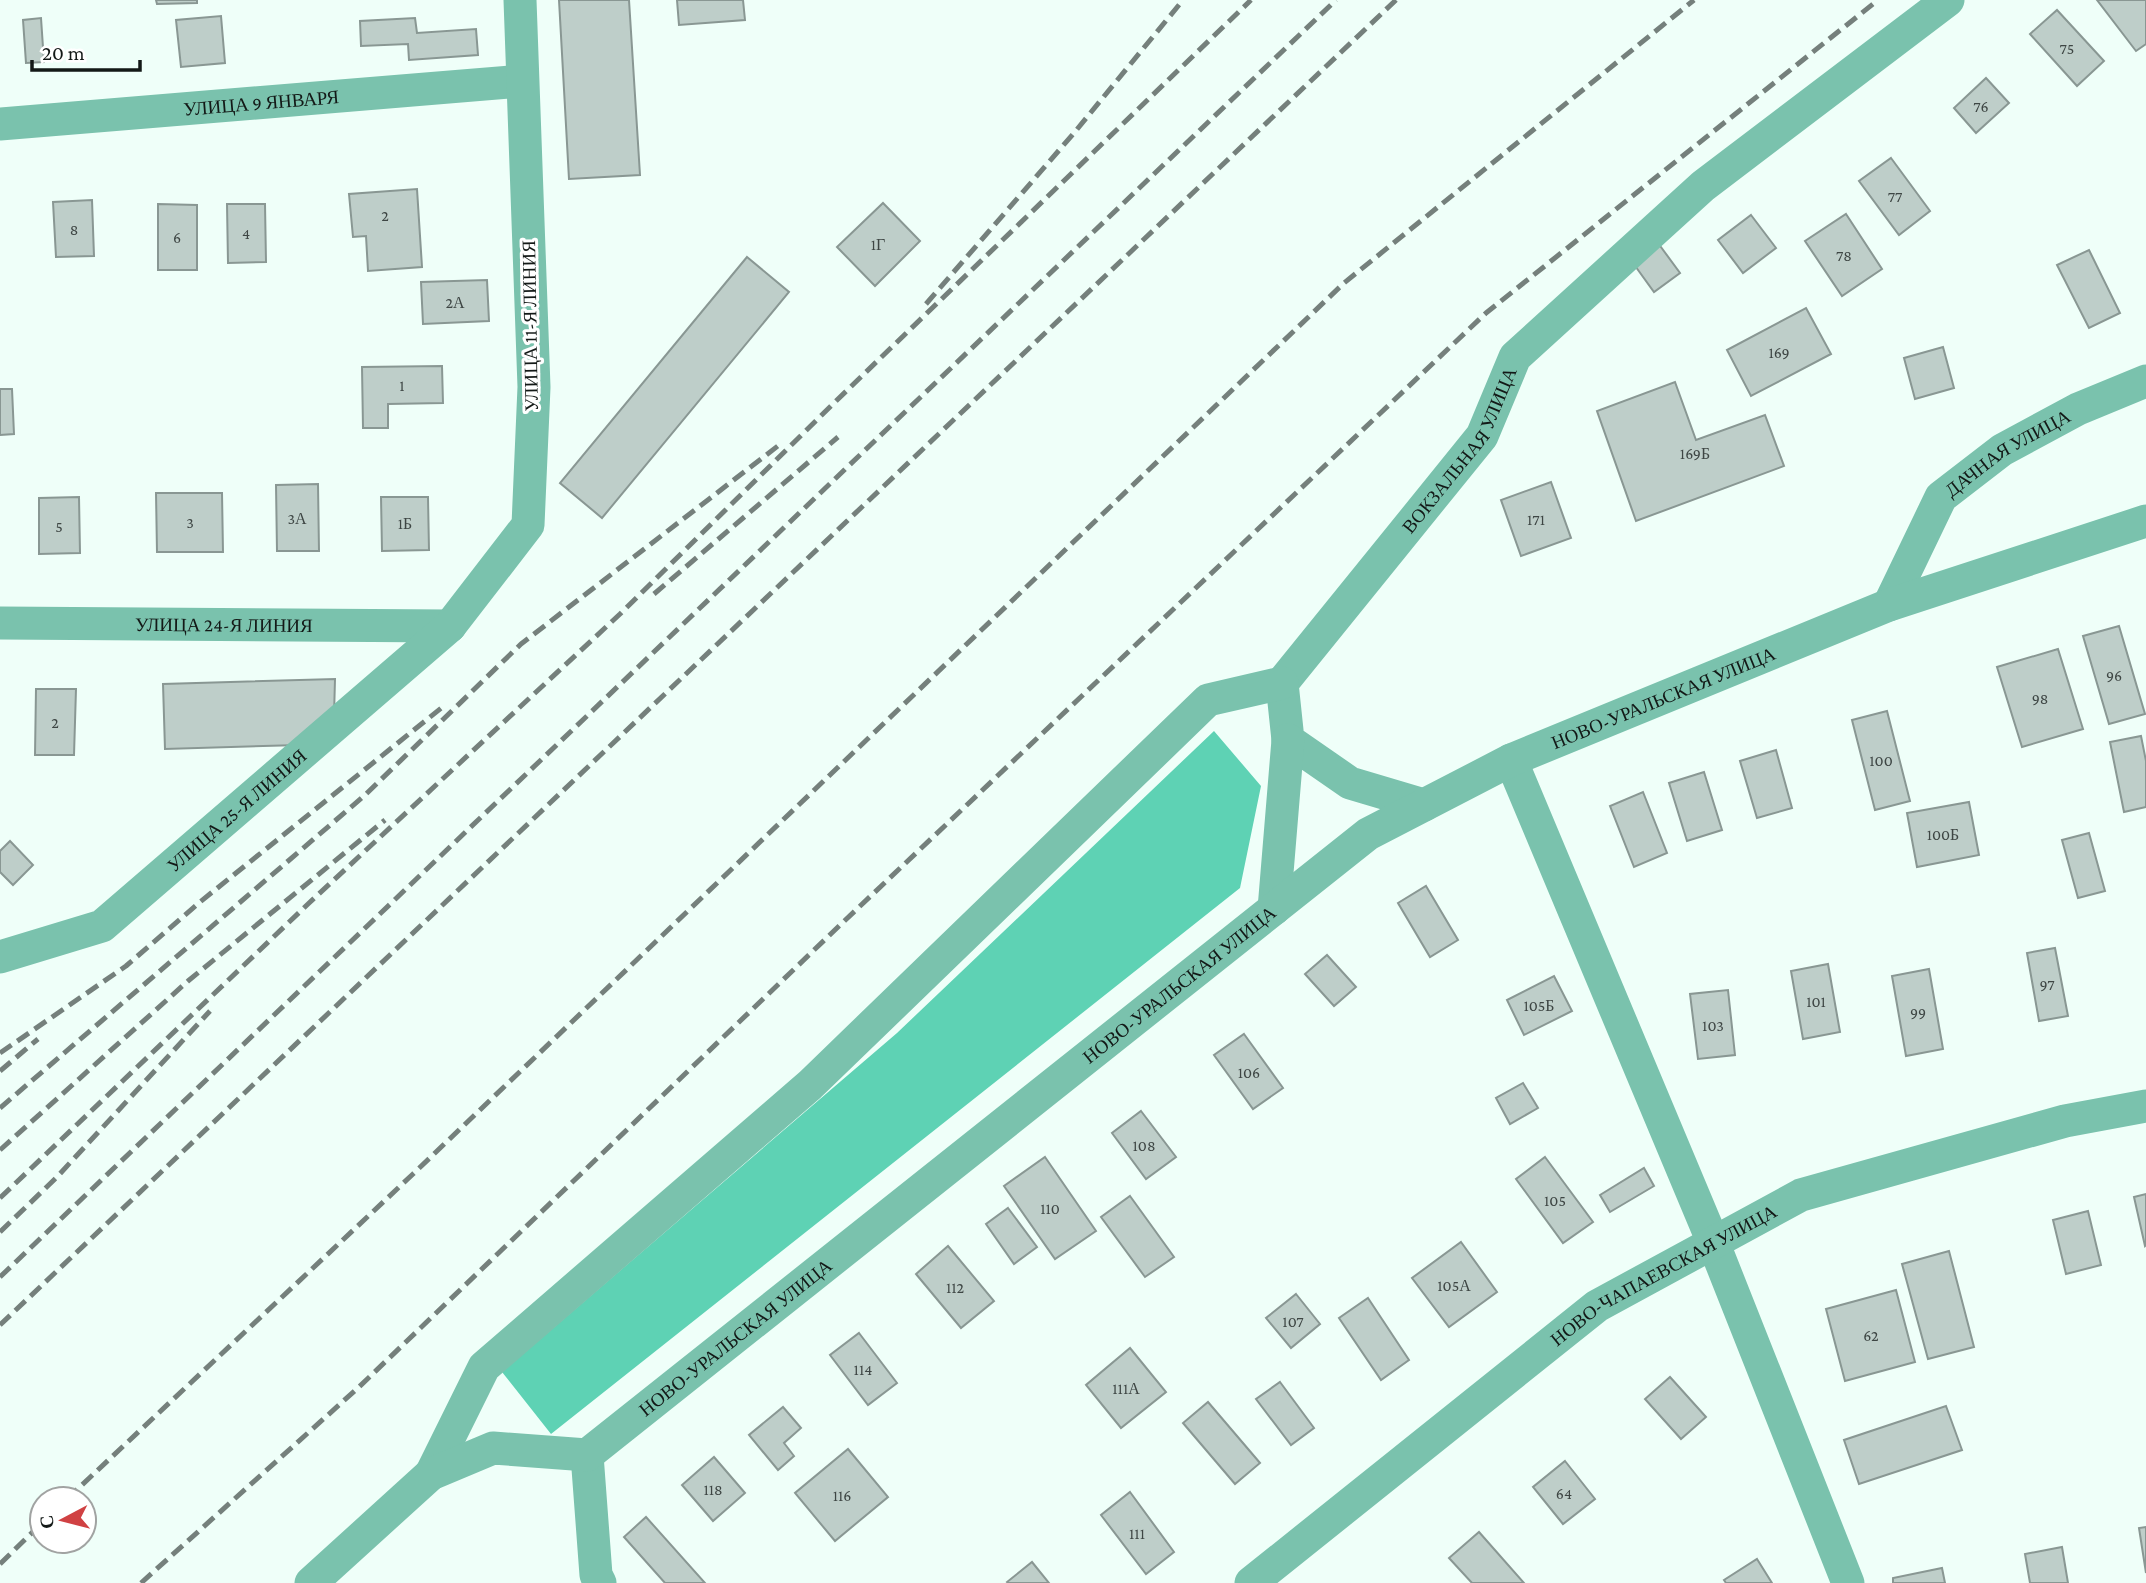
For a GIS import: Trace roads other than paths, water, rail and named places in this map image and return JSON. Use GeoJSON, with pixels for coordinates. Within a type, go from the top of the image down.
{"type":"FeatureCollection","features":[{"type":"Feature","properties":{"kind":"street","name":"УЛИЦА 11-Я ЛИНИЯ"},"geometry":{"type":"LineString","coordinates":[[450,626],[528,525],[534,387],[520,0]]}},
{"type":"Feature","properties":{"kind":"street","name":"ВОКЗАЛЬНАЯ УЛИЦА"},"geometry":{"type":"LineString","coordinates":[[1282,683],[1482,436],[1515,357],[1703,186],[1948,0]]}},
{"type":"Feature","properties":{"kind":"street","name":"УЛИЦА 9 ЯНВАРЯ"},"geometry":{"type":"LineString","coordinates":[[0,124],[522,81]]}},
{"type":"Feature","properties":{"kind":"street","name":"ДАЧНАЯ УЛИЦА"},"geometry":{"type":"LineString","coordinates":[[1889,605],[1941,497],[2002,450],[2078,409],[2146,381]]}},
{"type":"Feature","properties":{"kind":"street","name":"НОВО-УРАЛЬСКАЯ УЛИЦА"},"geometry":{"type":"LineString","coordinates":[[587,1455],[1368,834],[1511,760],[1889,605],[2146,522]]}},
{"type":"Feature","properties":{"kind":"street","name":"УЛИЦА 24-Я ЛИНИЯ"},"geometry":{"type":"LineString","coordinates":[[0,622],[450,626]]}},
{"type":"Feature","properties":{"kind":"street","name":"УЛИЦА 25-Я ЛИНИЯ"},"geometry":{"type":"LineString","coordinates":[[0,957],[102,926],[450,626]]}},
{"type":"Feature","properties":{"kind":"street"},"geometry":{"type":"LineString","coordinates":[[431,1474],[485,1367],[810,1086],[1208,700],[1282,683],[1288,740],[1274,909]]}},
{"type":"Feature","properties":{"kind":"street"},"geometry":{"type":"LineString","coordinates":[[1288,740],[1350,783],[1424,806]]}},
{"type":"Feature","properties":{"kind":"street"},"geometry":{"type":"LineString","coordinates":[[1511,760],[1713,1242],[1848,1583]]}},
{"type":"Feature","properties":{"kind":"street","name":"НОВО-ЧАПАЕВСКАЯ УЛИЦА"},"geometry":{"type":"LineString","coordinates":[[1251,1583],[1597,1306],[1801,1195],[2065,1121],[2146,1106]]}},
{"type":"Feature","properties":{"kind":"street"},"geometry":{"type":"LineString","coordinates":[[312,1583],[431,1474],[493,1448],[587,1455],[596,1575],[600,1583]]}},
{"type":"Feature","properties":{"kind":"railway"},"geometry":{"type":"LineString","coordinates":[[926,304],[1074,133],[1183,0]]}},
{"type":"Feature","properties":{"kind":"railway"},"geometry":{"type":"LineString","coordinates":[[0,1198],[308,904],[620,614],[1251,0]]}},
{"type":"Feature","properties":{"kind":"railway"},"geometry":{"type":"LineString","coordinates":[[0,1277],[1336,0]]}},
{"type":"Feature","properties":{"kind":"railway"},"geometry":{"type":"LineString","coordinates":[[0,1325],[1396,0]]}},
{"type":"Feature","properties":{"kind":"railway"},"geometry":{"type":"LineString","coordinates":[[82,1485],[413,1174],[1344,283],[1694,0]]}},
{"type":"Feature","properties":{"kind":"railway"},"geometry":{"type":"LineString","coordinates":[[141,1583],[359,1387],[838,927],[1486,313],[1878,0]]}},
{"type":"Feature","properties":{"kind":"railway"},"geometry":{"type":"LineString","coordinates":[[654,594],[838,437]]}},
{"type":"Feature","properties":{"kind":"railway"},"geometry":{"type":"LineString","coordinates":[[0,1108],[364,796],[521,644],[783,442]]}},
{"type":"Feature","properties":{"kind":"railway"},"geometry":{"type":"LineString","coordinates":[[0,1053],[126,966],[200,902],[445,705]]}},
{"type":"Feature","properties":{"kind":"railway"},"geometry":{"type":"LineString","coordinates":[[0,1150],[188,981],[385,820]]}},
{"type":"Feature","properties":{"kind":"railway"},"geometry":{"type":"LineString","coordinates":[[0,1232],[56,1178],[210,1011]]}},
{"type":"Feature","properties":{"kind":"railway"},"geometry":{"type":"LineString","coordinates":[[0,1071],[38,1039]]}},
{"type":"Feature","properties":{"kind":"railway"},"geometry":{"type":"LineString","coordinates":[[0,1564],[28,1537]]}}]}
